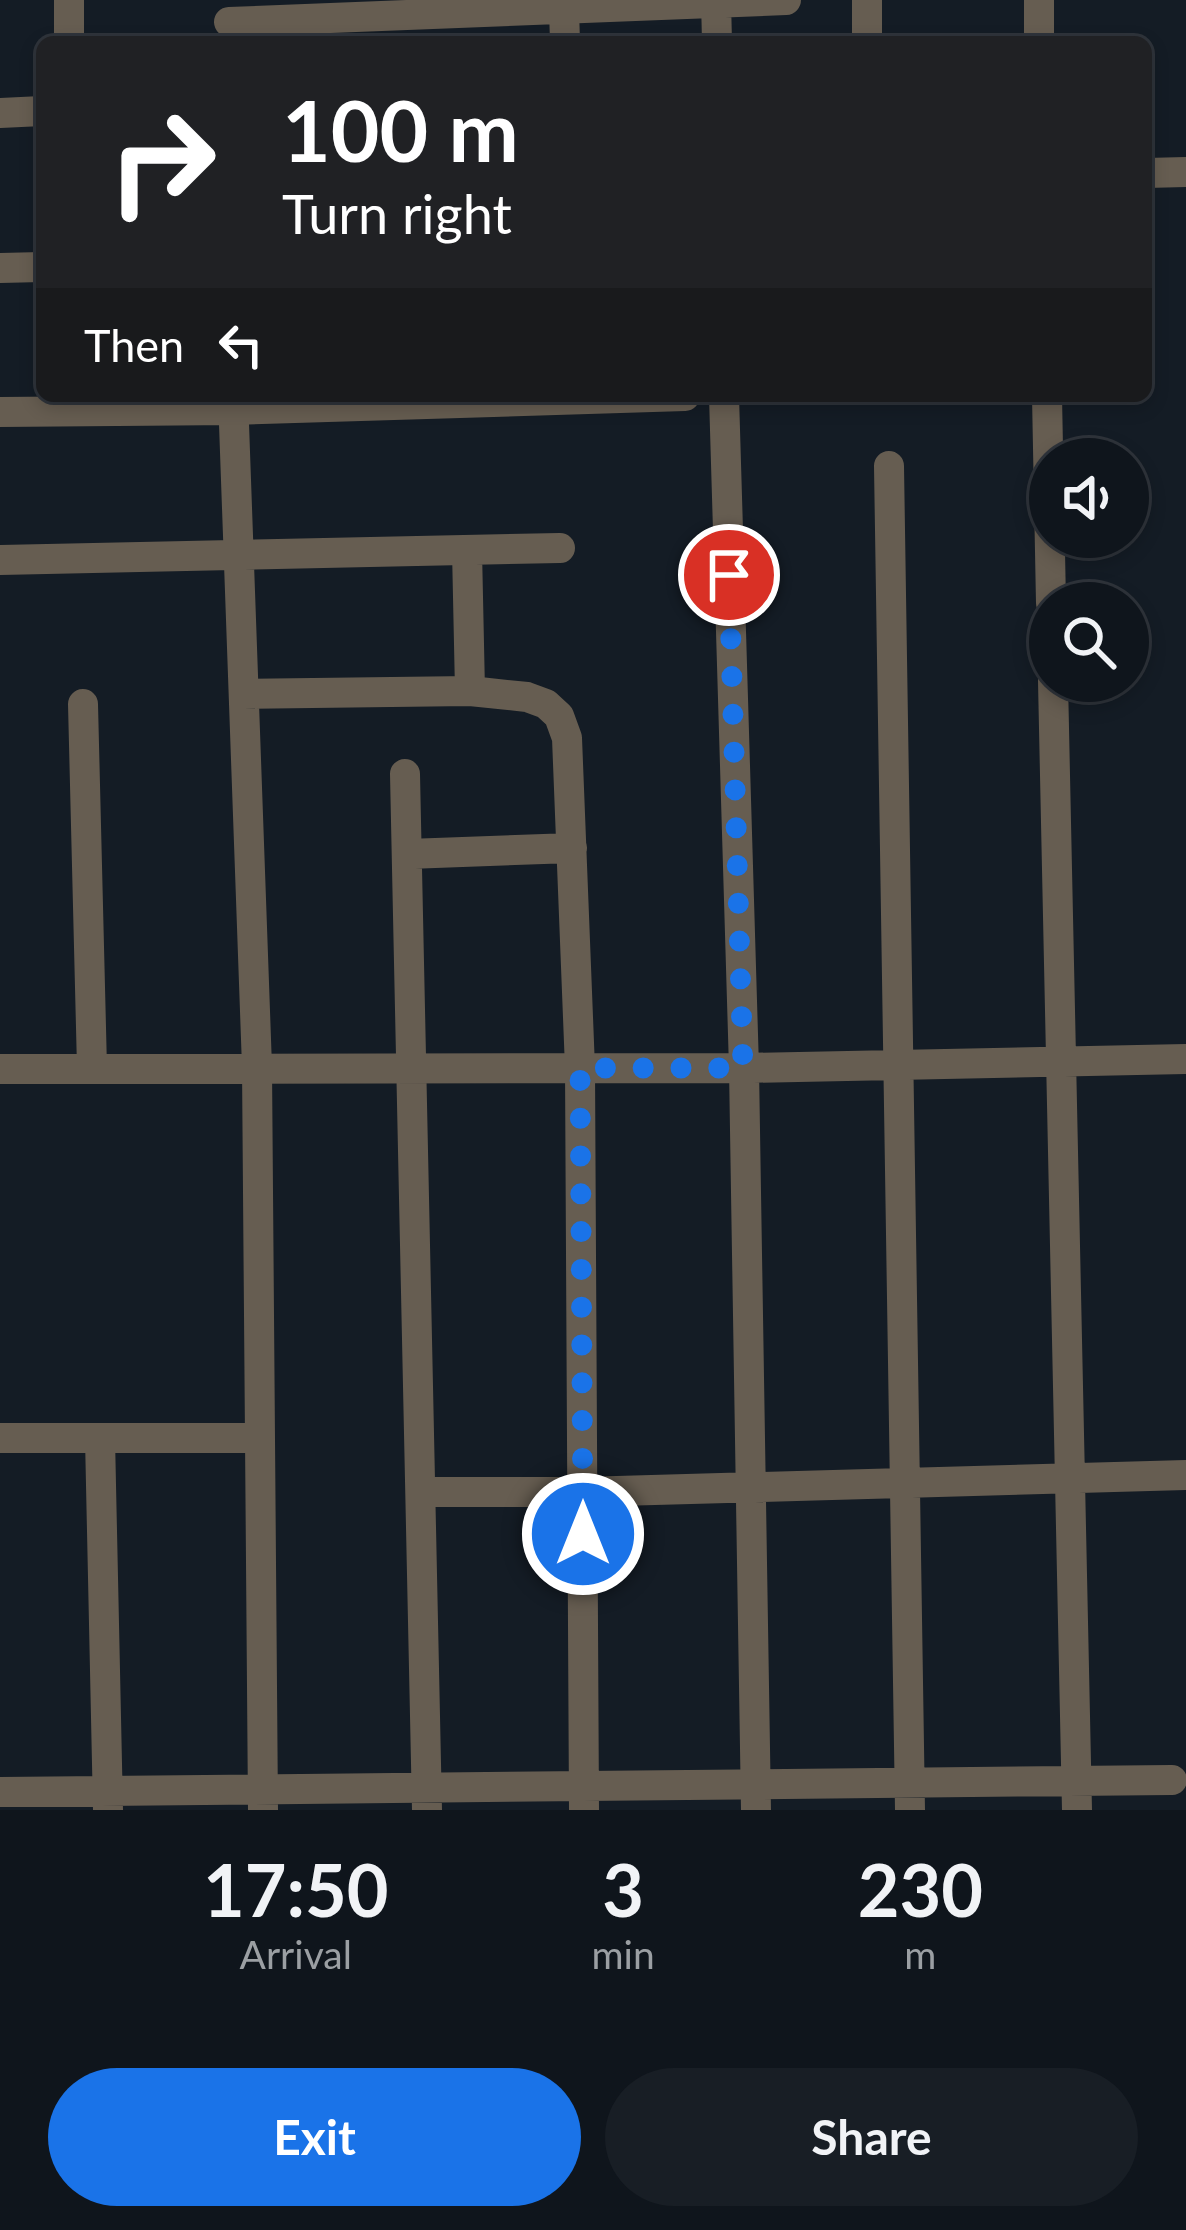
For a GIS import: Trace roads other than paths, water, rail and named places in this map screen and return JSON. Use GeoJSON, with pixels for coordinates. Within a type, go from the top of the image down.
{"type":"FeatureCollection","features":[{"type":"Feature","properties":{"kind":"street"},"geometry":{"type":"LineString","coordinates":[[69,0],[70,36]]}},
{"type":"Feature","properties":{"kind":"street"},"geometry":{"type":"LineString","coordinates":[[229,21],[403,28],[564,8],[786,0]]}},
{"type":"Feature","properties":{"kind":"street"},"geometry":{"type":"LineString","coordinates":[[867,0],[867,36]]}},
{"type":"Feature","properties":{"kind":"street"},"geometry":{"type":"LineString","coordinates":[[1039,0],[1040,36]]}},
{"type":"Feature","properties":{"kind":"street"},"geometry":{"type":"LineString","coordinates":[[716,1],[716,36]]}},
{"type":"Feature","properties":{"kind":"street"},"geometry":{"type":"LineString","coordinates":[[564,8],[565,36]]}},
{"type":"Feature","properties":{"kind":"street"},"geometry":{"type":"LineString","coordinates":[[0,113],[36,111]]}},
{"type":"Feature","properties":{"kind":"street"},"geometry":{"type":"LineString","coordinates":[[1152,173],[1186,172]]}},
{"type":"Feature","properties":{"kind":"street"},"geometry":{"type":"LineString","coordinates":[[0,268],[36,267]]}},
{"type":"Feature","properties":{"kind":"street"},"geometry":{"type":"LineString","coordinates":[[0,412],[298,402]]}},
{"type":"Feature","properties":{"kind":"street"},"geometry":{"type":"LineString","coordinates":[[724,402],[743,1068],[756,1797]]}},
{"type":"Feature","properties":{"kind":"street"},"geometry":{"type":"LineString","coordinates":[[1046,402],[1050,582]]}},
{"type":"Feature","properties":{"kind":"street"},"geometry":{"type":"LineString","coordinates":[[233,403],[257,1067],[263,1800]]}},
{"type":"Feature","properties":{"kind":"street"},"geometry":{"type":"LineString","coordinates":[[889,466],[910,1796]]}},
{"type":"Feature","properties":{"kind":"street"},"geometry":{"type":"LineString","coordinates":[[0,560],[560,548]]}},
{"type":"Feature","properties":{"kind":"street"},"geometry":{"type":"LineString","coordinates":[[467,550],[470,691]]}},
{"type":"Feature","properties":{"kind":"street"},"geometry":{"type":"LineString","coordinates":[[244,694],[470,691],[527,697],[546,704],[559,716],[567,738],[580,1068],[584,1798]]}},
{"type":"Feature","properties":{"kind":"street"},"geometry":{"type":"LineString","coordinates":[[1053,702],[1076,1796]]}},
{"type":"Feature","properties":{"kind":"street"},"geometry":{"type":"LineString","coordinates":[[83,704],[92,1068]]}},
{"type":"Feature","properties":{"kind":"street"},"geometry":{"type":"LineString","coordinates":[[405,774],[427,1799]]}},
{"type":"Feature","properties":{"kind":"street"},"geometry":{"type":"LineString","coordinates":[[408,854],[572,848]]}},
{"type":"Feature","properties":{"kind":"street"},"geometry":{"type":"LineString","coordinates":[[0,1069],[743,1068],[1186,1059]]}},
{"type":"Feature","properties":{"kind":"street"},"geometry":{"type":"LineString","coordinates":[[0,1438],[258,1438]]}},
{"type":"Feature","properties":{"kind":"street"},"geometry":{"type":"LineString","coordinates":[[100,1438],[108,1800]]}},
{"type":"Feature","properties":{"kind":"street"},"geometry":{"type":"LineString","coordinates":[[421,1492],[1186,1475]]}},
{"type":"Feature","properties":{"kind":"street"},"geometry":{"type":"LineString","coordinates":[[0,1792],[108,1800],[1076,1796],[1172,1780]]}}]}
